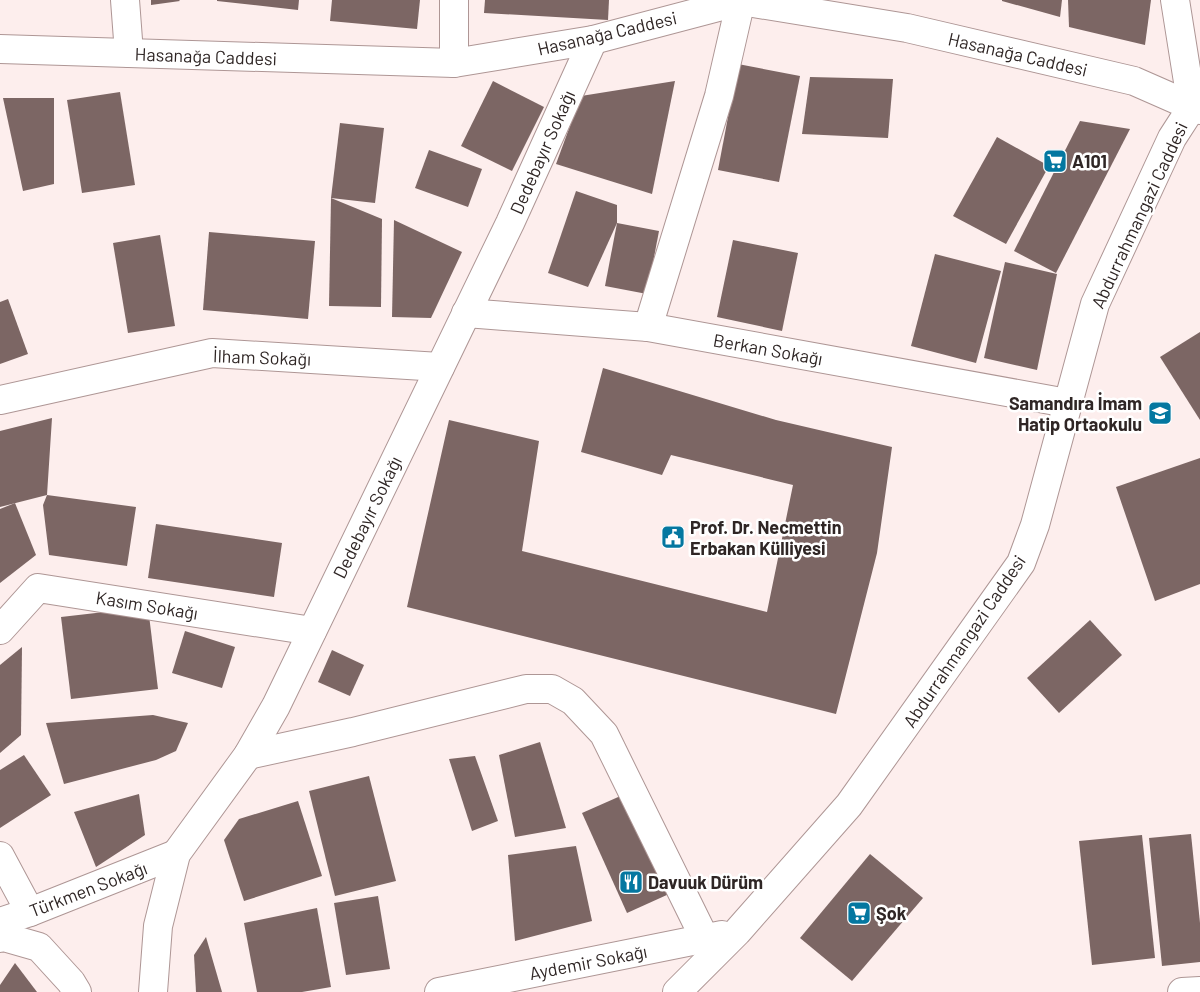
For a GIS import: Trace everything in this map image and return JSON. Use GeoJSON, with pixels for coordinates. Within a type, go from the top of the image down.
{"type":"FeatureCollection","features":[{"type":"Feature","properties":{"kind":"street"},"geometry":{"type":"LineString","coordinates":[[125,0],[129,53]]}},
{"type":"Feature","properties":{"kind":"street"},"geometry":{"type":"LineString","coordinates":[[454,0],[454,64]]}},
{"type":"Feature","properties":{"kind":"street"},"geometry":{"type":"LineString","coordinates":[[648,327],[719,96],[741,0]]}},
{"type":"Feature","properties":{"kind":"street","name":"Hasanağa Caddesi"},"geometry":{"type":"LineString","coordinates":[[0,49],[454,64],[593,40],[741,0],[908,28],[1134,81],[1196,108]]}},
{"type":"Feature","properties":{"kind":"street","name":"Abdurrahmangazi Caddesi"},"geometry":{"type":"LineString","coordinates":[[677,992],[737,932],[849,805],[1021,563],[1035,525],[1094,304],[1172,138],[1196,108],[1175,0]]}},
{"type":"Feature","properties":{"kind":"street","name":"Dedebayır Sokağı"},"geometry":{"type":"LineString","coordinates":[[153,992],[158,926],[176,854],[248,755],[276,706],[510,223],[593,40]]}},
{"type":"Feature","properties":{"kind":"street","name":"Berkan Sokağı"},"geometry":{"type":"LineString","coordinates":[[466,313],[648,327],[1067,403]]}},
{"type":"Feature","properties":{"kind":"street","name":"İlham Sokağı"},"geometry":{"type":"LineString","coordinates":[[0,400],[212,353],[440,367]]}},
{"type":"Feature","properties":{"kind":"street","name":"Kasım Sokağı"},"geometry":{"type":"LineString","coordinates":[[0,630],[38,588],[312,631]]}},
{"type":"Feature","properties":{"kind":"street"},"geometry":{"type":"LineString","coordinates":[[248,755],[354,732],[526,689],[552,689],[573,701],[604,734],[705,939]]}},
{"type":"Feature","properties":{"kind":"street","name":"Türkmen Sokağı"},"geometry":{"type":"LineString","coordinates":[[0,922],[176,854]]}},
{"type":"Feature","properties":{"kind":"street"},"geometry":{"type":"LineString","coordinates":[[0,856],[30,912]]}},
{"type":"Feature","properties":{"kind":"street","name":"Aydemir Sokağı"},"geometry":{"type":"LineString","coordinates":[[440,992],[737,932]]}},
{"type":"Feature","properties":{"kind":"street"},"geometry":{"type":"LineString","coordinates":[[0,938],[4,937],[39,947],[72,982],[76,992]]}},
{"type":"Feature","properties":{"kind":"street"},"geometry":{"type":"LineString","coordinates":[[1182,992],[1200,991]]}},
{"type":"Feature","properties":{"kind":"building"},"geometry":{"type":"Polygon","coordinates":[[[151,0],[179,0],[180,1],[151,5],[151,0]]]}},
{"type":"Feature","properties":{"kind":"building"},"geometry":{"type":"Polygon","coordinates":[[[217,0],[299,0],[298,10],[217,0]]]}},
{"type":"Feature","properties":{"kind":"building"},"geometry":{"type":"Polygon","coordinates":[[[332,0],[420,0],[417,29],[330,21],[332,0]]]}},
{"type":"Feature","properties":{"kind":"building"},"geometry":{"type":"Polygon","coordinates":[[[485,0],[609,0],[608,20],[484,13],[485,0]]]}},
{"type":"Feature","properties":{"kind":"building"},"geometry":{"type":"Polygon","coordinates":[[[1062,0],[1060,17],[1002,1],[1062,0]]]}},
{"type":"Feature","properties":{"kind":"building"},"geometry":{"type":"Polygon","coordinates":[[[1068,0],[1151,0],[1145,45],[1069,27],[1068,0]]]}},
{"type":"Feature","properties":{"kind":"building"},"geometry":{"type":"Polygon","coordinates":[[[738,64],[800,76],[779,182],[718,170],[738,64]]]}},
{"type":"Feature","properties":{"kind":"building"},"geometry":{"type":"Polygon","coordinates":[[[810,77],[893,79],[888,138],[802,134],[810,77]]]}},
{"type":"Feature","properties":{"kind":"building"},"geometry":{"type":"Polygon","coordinates":[[[493,81],[544,107],[512,171],[461,146],[493,81]]]}},
{"type":"Feature","properties":{"kind":"building"},"geometry":{"type":"Polygon","coordinates":[[[675,81],[652,194],[556,164],[581,96],[675,81]]]}},
{"type":"Feature","properties":{"kind":"building"},"geometry":{"type":"Polygon","coordinates":[[[120,92],[135,185],[82,193],[67,100],[120,92]]]}},
{"type":"Feature","properties":{"kind":"building"},"geometry":{"type":"Polygon","coordinates":[[[3,98],[54,98],[54,184],[23,191],[3,98]]]}},
{"type":"Feature","properties":{"kind":"building"},"geometry":{"type":"Polygon","coordinates":[[[1080,121],[1130,129],[1056,273],[1014,251],[1080,121]]]}},
{"type":"Feature","properties":{"kind":"building"},"geometry":{"type":"Polygon","coordinates":[[[340,123],[384,128],[375,203],[331,198],[340,123]]]}},
{"type":"Feature","properties":{"kind":"building"},"geometry":{"type":"Polygon","coordinates":[[[997,137],[1049,166],[1006,244],[953,216],[997,137]]]}},
{"type":"Feature","properties":{"kind":"building"},"geometry":{"type":"Polygon","coordinates":[[[429,150],[482,169],[468,207],[415,188],[429,150]]]}},
{"type":"Feature","properties":{"kind":"building"},"geometry":{"type":"Polygon","coordinates":[[[576,191],[617,205],[617,223],[588,287],[548,273],[576,191]]]}},
{"type":"Feature","properties":{"kind":"building"},"geometry":{"type":"Polygon","coordinates":[[[331,198],[382,219],[381,307],[329,306],[331,198]]]}},
{"type":"Feature","properties":{"kind":"building"},"geometry":{"type":"Polygon","coordinates":[[[394,220],[462,252],[431,318],[392,317],[394,220]]]}},
{"type":"Feature","properties":{"kind":"building"},"geometry":{"type":"Polygon","coordinates":[[[617,223],[659,231],[647,294],[605,286],[617,223]]]}},
{"type":"Feature","properties":{"kind":"building"},"geometry":{"type":"Polygon","coordinates":[[[209,232],[315,241],[308,319],[203,310],[209,232]]]}},
{"type":"Feature","properties":{"kind":"building"},"geometry":{"type":"Polygon","coordinates":[[[160,235],[175,326],[128,333],[113,243],[160,235]]]}},
{"type":"Feature","properties":{"kind":"building"},"geometry":{"type":"Polygon","coordinates":[[[733,240],[798,253],[782,331],[717,317],[733,240]]]}},
{"type":"Feature","properties":{"kind":"building"},"geometry":{"type":"Polygon","coordinates":[[[935,254],[1001,271],[976,363],[911,346],[935,254]]]}},
{"type":"Feature","properties":{"kind":"building"},"geometry":{"type":"Polygon","coordinates":[[[1005,262],[1057,274],[1037,370],[984,358],[1005,262]]]}},
{"type":"Feature","properties":{"kind":"building"},"geometry":{"type":"Polygon","coordinates":[[[8,299],[28,354],[0,364],[0,302],[8,299]]]}},
{"type":"Feature","properties":{"kind":"building"},"geometry":{"type":"Polygon","coordinates":[[[1200,332],[1200,420],[1160,357],[1200,332]]]}},
{"type":"Feature","properties":{"kind":"building"},"geometry":{"type":"Polygon","coordinates":[[[603,368],[776,420],[892,447],[877,553],[836,714],[407,607],[449,420],[539,441],[522,551],[767,612],[793,485],[671,455],[662,475],[581,452],[603,368]]]}},
{"type":"Feature","properties":{"kind":"building"},"geometry":{"type":"Polygon","coordinates":[[[52,418],[47,495],[0,507],[0,431],[52,418]]]}},
{"type":"Feature","properties":{"kind":"building"},"geometry":{"type":"Polygon","coordinates":[[[1200,458],[1200,584],[1155,601],[1116,487],[1200,458]]]}},
{"type":"Feature","properties":{"kind":"building"},"geometry":{"type":"Polygon","coordinates":[[[47,495],[136,507],[127,566],[49,555],[43,505],[47,495]]]}},
{"type":"Feature","properties":{"kind":"building"},"geometry":{"type":"Polygon","coordinates":[[[15,503],[36,555],[0,583],[0,509],[15,503]]]}},
{"type":"Feature","properties":{"kind":"building"},"geometry":{"type":"Polygon","coordinates":[[[156,524],[282,543],[274,597],[148,578],[156,524]]]}},
{"type":"Feature","properties":{"kind":"building"},"geometry":{"type":"Polygon","coordinates":[[[148,607],[158,689],[71,699],[61,617],[148,607]]]}},
{"type":"Feature","properties":{"kind":"building"},"geometry":{"type":"Polygon","coordinates":[[[1090,620],[1122,655],[1059,713],[1027,678],[1090,620]]]}},
{"type":"Feature","properties":{"kind":"building"},"geometry":{"type":"Polygon","coordinates":[[[185,631],[235,647],[222,688],[172,673],[185,631]]]}},
{"type":"Feature","properties":{"kind":"building"},"geometry":{"type":"Polygon","coordinates":[[[22,647],[21,735],[0,753],[0,665],[22,647]]]}},
{"type":"Feature","properties":{"kind":"building"},"geometry":{"type":"Polygon","coordinates":[[[332,650],[364,665],[350,696],[318,682],[332,650]]]}},
{"type":"Feature","properties":{"kind":"building"},"geometry":{"type":"Polygon","coordinates":[[[153,715],[188,723],[176,751],[156,760],[64,784],[46,723],[153,715]]]}},
{"type":"Feature","properties":{"kind":"building"},"geometry":{"type":"Polygon","coordinates":[[[540,742],[566,828],[515,837],[499,755],[540,742]]]}},
{"type":"Feature","properties":{"kind":"building"},"geometry":{"type":"Polygon","coordinates":[[[24,755],[51,795],[0,828],[0,770],[24,755]]]}},
{"type":"Feature","properties":{"kind":"building"},"geometry":{"type":"Polygon","coordinates":[[[475,756],[498,821],[472,831],[449,759],[475,756]]]}},
{"type":"Feature","properties":{"kind":"building"},"geometry":{"type":"Polygon","coordinates":[[[369,776],[396,881],[335,896],[309,791],[369,776]]]}},
{"type":"Feature","properties":{"kind":"building"},"geometry":{"type":"Polygon","coordinates":[[[139,794],[145,835],[96,867],[74,812],[139,794]]]}},
{"type":"Feature","properties":{"kind":"building"},"geometry":{"type":"Polygon","coordinates":[[[625,794],[669,894],[627,913],[582,813],[625,794]]]}},
{"type":"Feature","properties":{"kind":"building"},"geometry":{"type":"Polygon","coordinates":[[[298,801],[322,876],[244,901],[224,840],[239,819],[298,801]]]}},
{"type":"Feature","properties":{"kind":"building"},"geometry":{"type":"Polygon","coordinates":[[[1191,834],[1200,923],[1200,962],[1162,966],[1149,838],[1191,834]]]}},
{"type":"Feature","properties":{"kind":"building"},"geometry":{"type":"Polygon","coordinates":[[[1142,835],[1155,958],[1092,965],[1079,841],[1142,835]]]}},
{"type":"Feature","properties":{"kind":"building"},"geometry":{"type":"Polygon","coordinates":[[[576,846],[592,921],[515,941],[508,855],[576,846]]]}},
{"type":"Feature","properties":{"kind":"building"},"geometry":{"type":"Polygon","coordinates":[[[870,854],[923,898],[852,981],[800,938],[870,854]]]}},
{"type":"Feature","properties":{"kind":"building"},"geometry":{"type":"Polygon","coordinates":[[[378,896],[390,969],[346,975],[334,903],[378,896]]]}},
{"type":"Feature","properties":{"kind":"building"},"geometry":{"type":"Polygon","coordinates":[[[317,908],[331,987],[302,992],[257,992],[244,923],[317,908]]]}},
{"type":"Feature","properties":{"kind":"building"},"geometry":{"type":"Polygon","coordinates":[[[206,937],[222,992],[196,992],[194,955],[206,937]]]}},
{"type":"Feature","properties":{"kind":"building"},"geometry":{"type":"Polygon","coordinates":[[[15,963],[37,992],[0,992],[0,985],[15,963]]]}},
{"type":"Feature","properties":{"kind":"place","name":"A101"},"geometry":{"type":"Point","coordinates":[1055,161]}},
{"type":"Feature","properties":{"kind":"place","name":"Samandıra İmam Hatip Ortaokulu"},"geometry":{"type":"Point","coordinates":[1160,413]}},
{"type":"Feature","properties":{"kind":"place","name":"Prof. Dr. Necmettin Erbakan Külliyesi"},"geometry":{"type":"Point","coordinates":[673,537]}},
{"type":"Feature","properties":{"kind":"place","name":"Davuuk Dürüm"},"geometry":{"type":"Point","coordinates":[631,882]}},
{"type":"Feature","properties":{"kind":"place","name":"Şok"},"geometry":{"type":"Point","coordinates":[859,913]}}]}
